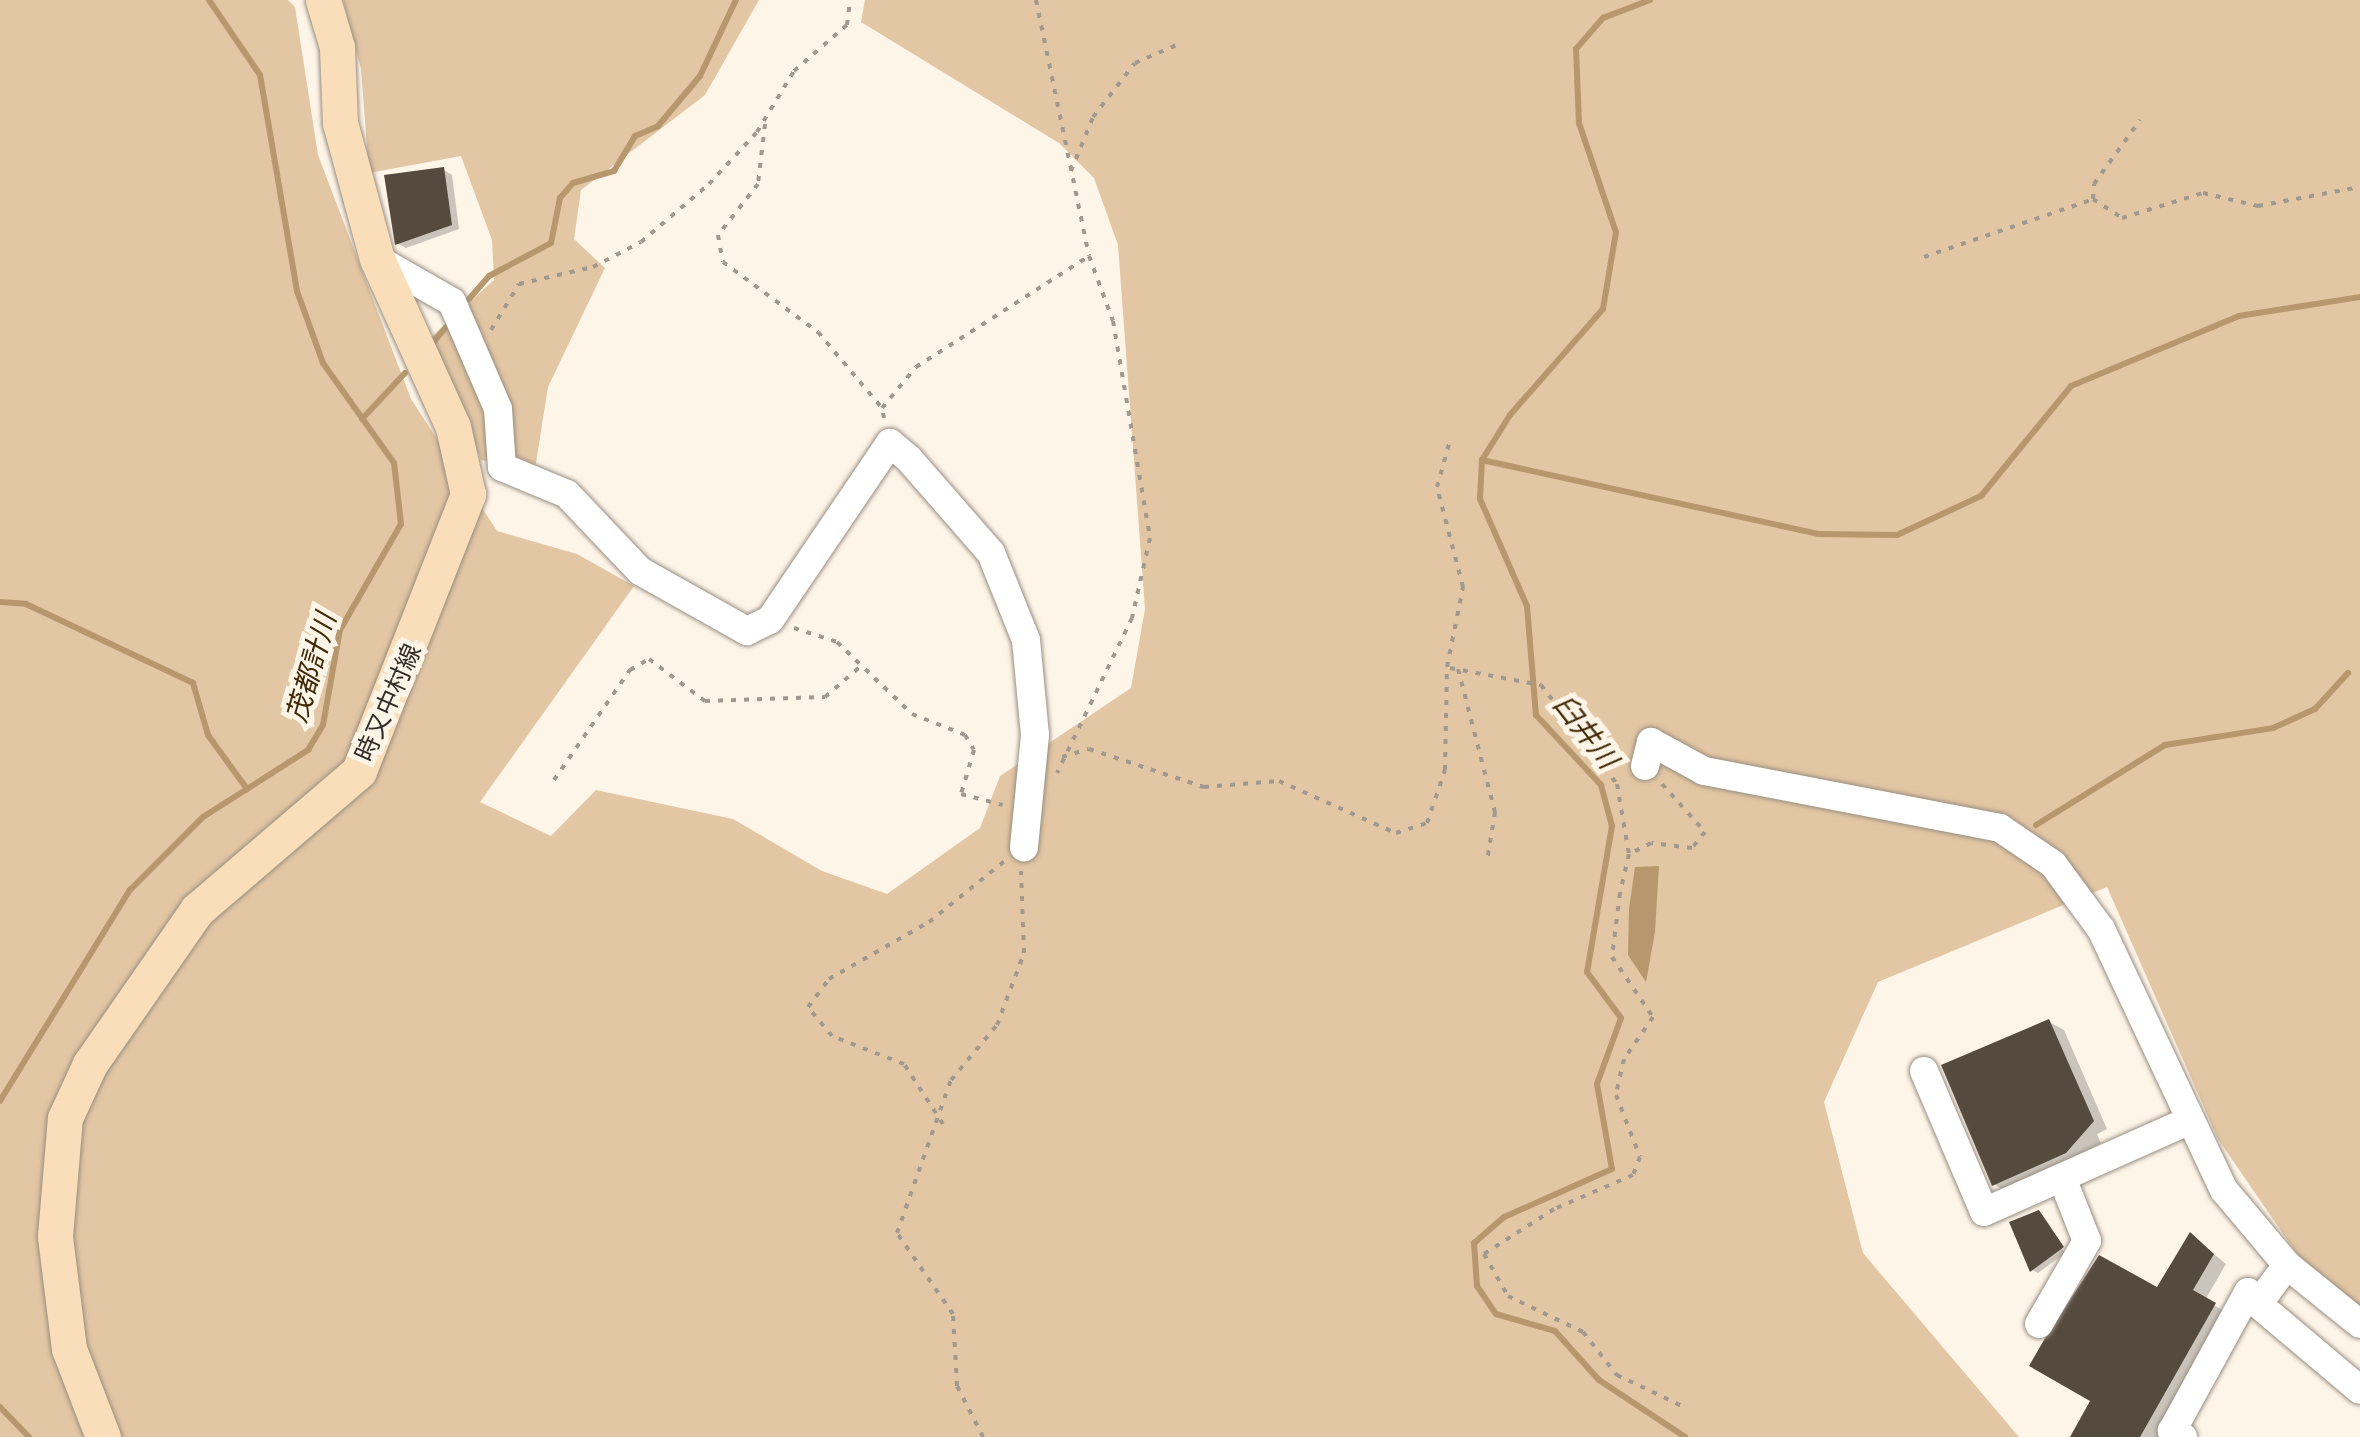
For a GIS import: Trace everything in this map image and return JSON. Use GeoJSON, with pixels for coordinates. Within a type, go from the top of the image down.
{"type":"FeatureCollection","features":[{"type":"Feature","properties":{"kind":"main road","name":"時又中村線"},"geometry":{"type":"LineString","coordinates":[[104,1437],[69,1349],[55,1236],[65,1118],[90,1064],[197,910],[359,771],[468,494],[454,427],[377,260],[340,122],[337,47],[323,0]]}},
{"type":"Feature","properties":{"kind":"street"},"geometry":{"type":"LineString","coordinates":[[377,260],[452,302],[498,410],[502,467],[566,494],[640,571],[747,631],[770,620],[890,442],[991,552],[1026,640],[1042,798],[1024,846]]}},
{"type":"Feature","properties":{"kind":"street"},"geometry":{"type":"LineString","coordinates":[[1645,766],[1650,742],[1704,771],[2000,828],[2053,864],[2082,898],[2224,1190],[2288,1265],[2360,1324]]}},
{"type":"Feature","properties":{"kind":"street"},"geometry":{"type":"LineString","coordinates":[[1924,1071],[1984,1212],[2188,1122]]}},
{"type":"Feature","properties":{"kind":"street"},"geometry":{"type":"LineString","coordinates":[[2040,1324],[2087,1241],[2062,1178]]}},
{"type":"Feature","properties":{"kind":"street"},"geometry":{"type":"LineString","coordinates":[[2258,1304],[2288,1265]]}},
{"type":"Feature","properties":{"kind":"street"},"geometry":{"type":"LineString","coordinates":[[2183,1437],[2172,1430],[2248,1292],[2360,1390]]}},
{"type":"Feature","properties":{"kind":"path"},"geometry":{"type":"LineString","coordinates":[[478,366],[520,284],[593,267],[641,242],[766,118],[794,71],[847,25],[850,0]]}},
{"type":"Feature","properties":{"kind":"path"},"geometry":{"type":"LineString","coordinates":[[770,620],[837,642],[912,714],[966,735],[974,750],[960,794],[972,803],[1042,798],[1132,618],[1150,538],[1113,321],[1089,256],[1036,0]]}},
{"type":"Feature","properties":{"kind":"path"},"geometry":{"type":"LineString","coordinates":[[1071,170],[1093,117],[1135,63],[1181,42]]}},
{"type":"Feature","properties":{"kind":"path"},"geometry":{"type":"LineString","coordinates":[[766,118],[758,184],[718,235],[723,262],[818,332],[882,408],[890,442]]}},
{"type":"Feature","properties":{"kind":"path"},"geometry":{"type":"LineString","coordinates":[[2093,198],[2094,184],[2140,120]]}},
{"type":"Feature","properties":{"kind":"path"},"geometry":{"type":"LineString","coordinates":[[2093,198],[2122,218],[2203,194],[2258,206],[2360,187]]}},
{"type":"Feature","properties":{"kind":"path"},"geometry":{"type":"LineString","coordinates":[[1924,257],[2093,198]]}},
{"type":"Feature","properties":{"kind":"path"},"geometry":{"type":"LineString","coordinates":[[882,408],[916,367],[1089,256]]}},
{"type":"Feature","properties":{"kind":"path"},"geometry":{"type":"LineString","coordinates":[[1062,757],[1089,749],[1204,787],[1280,781],[1396,832],[1427,823],[1446,770],[1447,667],[1464,587],[1437,487],[1449,444]]}},
{"type":"Feature","properties":{"kind":"path"},"geometry":{"type":"LineString","coordinates":[[554,780],[630,670],[649,659],[705,701],[825,698],[862,665]]}},
{"type":"Feature","properties":{"kind":"path"},"geometry":{"type":"LineString","coordinates":[[1447,667],[1540,685],[1616,784],[1629,854],[1612,958],[1653,1017],[1624,1059],[1616,1095],[1640,1158],[1633,1175],[1554,1208],[1484,1254],[1508,1296],[1583,1332],[1617,1375],[1684,1407]]}},
{"type":"Feature","properties":{"kind":"path"},"geometry":{"type":"LineString","coordinates":[[1458,669],[1495,812],[1487,860]]}},
{"type":"Feature","properties":{"kind":"path"},"geometry":{"type":"LineString","coordinates":[[1629,854],[1651,842],[1692,848],[1706,832],[1645,766]]}},
{"type":"Feature","properties":{"kind":"path"},"geometry":{"type":"LineString","coordinates":[[943,1124],[904,1064],[832,1036],[808,1007],[828,979],[928,922],[1024,846]]}},
{"type":"Feature","properties":{"kind":"path"},"geometry":{"type":"LineString","coordinates":[[983,1437],[957,1386],[954,1314],[897,1233],[943,1124],[952,1080],[997,1025],[1024,953],[1017,907],[1024,846]]}},
{"type":"Feature","properties":{"kind":"shaded area"},"geometry":{"type":"Polygon","coordinates":[[[0,0],[288,0],[295,7],[318,155],[411,399],[497,531],[577,554],[634,586],[480,802],[551,836],[596,790],[733,819],[822,871],[887,894],[980,828],[1000,776],[1131,688],[1145,609],[1118,245],[1094,178],[1059,143],[861,22],[865,0],[2360,0],[2360,1307],[2310,1273],[2218,1139],[2107,887],[1878,982],[1824,1102],[1863,1253],[2019,1437],[0,1437],[0,0]]]}},
{"type":"Feature","properties":{"kind":"shaded area"},"geometry":{"type":"Polygon","coordinates":[[[343,0],[759,0],[705,95],[581,190],[574,239],[605,268],[548,387],[535,469],[481,460],[431,337],[494,280],[492,240],[461,156],[369,173],[361,69],[343,0]]]}},
{"type":"Feature","properties":{"kind":"shaded area"},"geometry":{"type":"Polygon","coordinates":[[[1659,866],[1655,932],[1646,982],[1628,955],[1629,909],[1635,867],[1659,866]]]}},
{"type":"Feature","properties":{"kind":"building"},"geometry":{"type":"Polygon","coordinates":[[[444,167],[452,225],[395,245],[384,175],[444,167]]]}},
{"type":"Feature","properties":{"kind":"building"},"geometry":{"type":"Polygon","coordinates":[[[2049,1019],[2094,1121],[2066,1153],[1992,1186],[1941,1065],[2049,1019]]]}},
{"type":"Feature","properties":{"kind":"building"},"geometry":{"type":"Polygon","coordinates":[[[2039,1210],[2064,1247],[2030,1272],[2009,1222],[2039,1210]]]}},
{"type":"Feature","properties":{"kind":"building"},"geometry":{"type":"Polygon","coordinates":[[[2190,1232],[2214,1254],[2193,1290],[2216,1303],[2140,1437],[2070,1437],[2090,1401],[2029,1366],[2044,1340],[2099,1255],[2157,1287],[2190,1232]]]}},
{"type":"Feature","properties":{"kind":"waterway","name":"茂都計川"},"geometry":{"type":"LineString","coordinates":[[0,1101],[130,890],[203,817],[308,750],[323,725],[340,630],[401,524],[394,463],[323,363],[297,291],[260,75],[209,0]]}},
{"type":"Feature","properties":{"kind":"waterway"},"geometry":{"type":"LineString","coordinates":[[469,299],[489,276],[551,243],[560,198],[573,183],[614,171],[635,136],[658,126],[700,76],[736,0]]}},
{"type":"Feature","properties":{"kind":"waterway","name":"臼井川"},"geometry":{"type":"LineString","coordinates":[[1650,0],[1603,18],[1576,49],[1579,123],[1616,232],[1603,309],[1510,415],[1482,460],[1480,499],[1527,606],[1536,715],[1601,785],[1612,826],[1587,972],[1621,1018],[1597,1084],[1612,1169],[1504,1217],[1474,1243],[1477,1286],[1496,1314],[1555,1331],[1599,1380],[1685,1437]]}},
{"type":"Feature","properties":{"kind":"waterway"},"geometry":{"type":"LineString","coordinates":[[1482,460],[1818,534],[1897,535],[1981,496],[2071,386],[2239,316],[2360,297]]}},
{"type":"Feature","properties":{"kind":"waterway"},"geometry":{"type":"LineString","coordinates":[[431,345],[446,327]]}},
{"type":"Feature","properties":{"kind":"waterway"},"geometry":{"type":"LineString","coordinates":[[362,419],[405,373]]}},
{"type":"Feature","properties":{"kind":"waterway"},"geometry":{"type":"LineString","coordinates":[[0,602],[26,604],[193,683],[208,735],[247,789]]}},
{"type":"Feature","properties":{"kind":"waterway"},"geometry":{"type":"LineString","coordinates":[[2036,825],[2165,745],[2273,728],[2315,709],[2348,673]]}},
{"type":"Feature","properties":{"kind":"waterway","name":"茂都計川"},"geometry":{"type":"LineString","coordinates":[[0,1407],[29,1437]]}}]}
